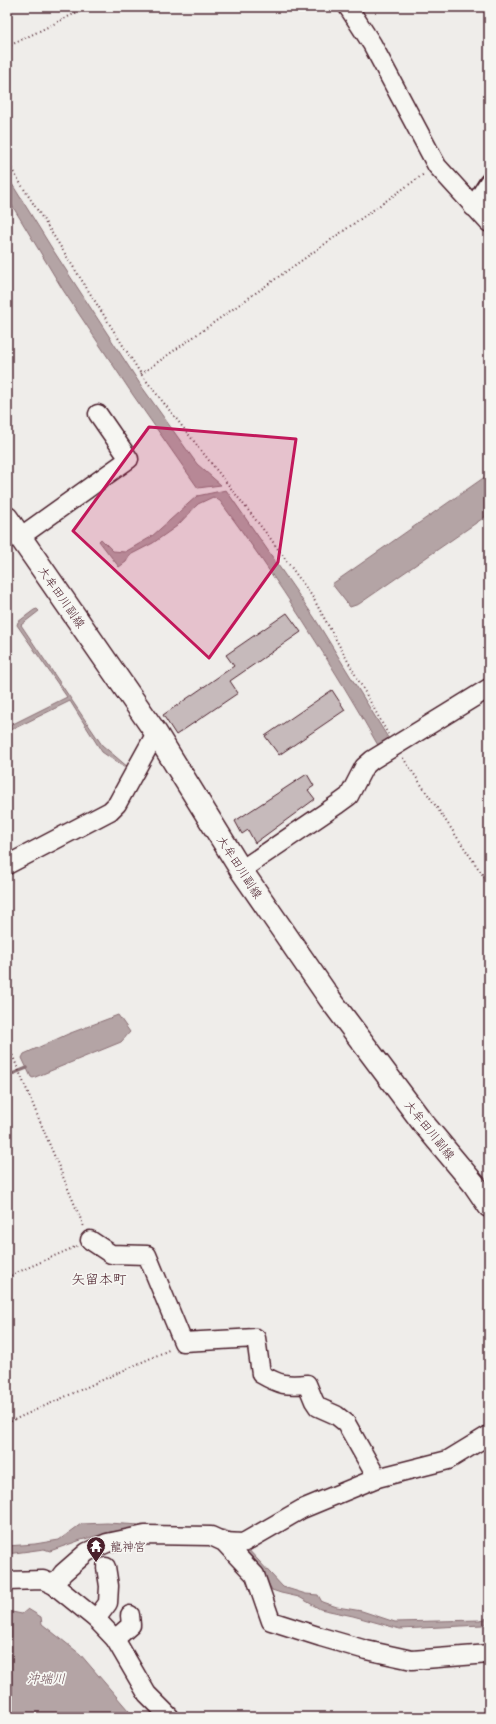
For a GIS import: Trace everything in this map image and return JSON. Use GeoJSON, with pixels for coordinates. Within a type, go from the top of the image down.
{"type":"FeatureCollection","features":[{"type":"Feature","properties":{"kind":"main road","name":"大牟田川副線"},"geometry":{"type":"LineString","coordinates":[[11,526],[156,733],[241,870],[330,999],[423,1124],[474,1184],[489,1206]]}},
{"type":"Feature","properties":{"kind":"street"},"geometry":{"type":"LineString","coordinates":[[348,7],[372,44],[437,166],[489,223]]}},
{"type":"Feature","properties":{"kind":"street"},"geometry":{"type":"LineString","coordinates":[[473,207],[489,182]]}},
{"type":"Feature","properties":{"kind":"street"},"geometry":{"type":"LineString","coordinates":[[11,526],[129,459],[98,414]]}},
{"type":"Feature","properties":{"kind":"street"},"geometry":{"type":"LineString","coordinates":[[241,870],[349,796],[364,767],[372,760],[489,688]]}},
{"type":"Feature","properties":{"kind":"street"},"geometry":{"type":"LineString","coordinates":[[7,865],[110,811],[117,804],[156,733]]}},
{"type":"Feature","properties":{"kind":"street"},"geometry":{"type":"LineString","coordinates":[[90,1240],[111,1254],[147,1255],[183,1342],[256,1338],[261,1374],[277,1384],[291,1386],[307,1384],[318,1407],[336,1415],[346,1423],[377,1478]]}},
{"type":"Feature","properties":{"kind":"street"},"geometry":{"type":"LineString","coordinates":[[224,1542],[243,1543],[302,1508],[377,1478],[448,1460],[489,1435]]}},
{"type":"Feature","properties":{"kind":"street"},"geometry":{"type":"LineString","coordinates":[[54,1585],[62,1573],[86,1552],[107,1543],[145,1535],[211,1536],[224,1542],[256,1575],[271,1621],[328,1640],[412,1660],[489,1654]]}},
{"type":"Feature","properties":{"kind":"street"},"geometry":{"type":"LineString","coordinates":[[96,1619],[108,1603],[109,1586],[106,1567]]}},
{"type":"Feature","properties":{"kind":"street"},"geometry":{"type":"LineString","coordinates":[[7,1581],[43,1580],[54,1585],[96,1619],[115,1639],[147,1694],[170,1717]]}},
{"type":"Feature","properties":{"kind":"street"},"geometry":{"type":"LineString","coordinates":[[115,1639],[131,1624],[130,1615]]}},
{"type":"Feature","properties":{"kind":"path"},"geometry":{"type":"LineString","coordinates":[[7,47],[88,7]]}},
{"type":"Feature","properties":{"kind":"path"},"geometry":{"type":"LineString","coordinates":[[7,162],[141,374],[270,538],[312,596],[395,745],[489,884]]}},
{"type":"Feature","properties":{"kind":"path"},"geometry":{"type":"LineString","coordinates":[[141,374],[437,166]]}},
{"type":"Feature","properties":{"kind":"path"},"geometry":{"type":"LineString","coordinates":[[7,1054],[11,1052],[90,1240],[7,1277]]}},
{"type":"Feature","properties":{"kind":"path"},"geometry":{"type":"LineString","coordinates":[[7,1423],[163,1354],[183,1342]]}},
{"type":"Feature","properties":{"kind":"highlighted area"},"geometry":{"type":"Polygon","coordinates":[[[149,427],[296,439],[278,562],[209,658],[73,531],[149,427]]]}},
{"type":"Feature","properties":{"kind":"water"},"geometry":{"type":"Polygon","coordinates":[[[7,176],[142,387],[197,464],[221,485],[198,488],[133,395],[63,290],[7,197],[7,176]]]}},
{"type":"Feature","properties":{"kind":"water"},"geometry":{"type":"Polygon","coordinates":[[[489,474],[489,514],[359,604],[350,607],[332,584],[489,474]]]}},
{"type":"Feature","properties":{"kind":"water"},"geometry":{"type":"Polygon","coordinates":[[[226,490],[314,617],[390,741],[379,747],[303,622],[263,561],[220,501],[213,497],[198,504],[177,526],[153,543],[130,555],[126,562],[119,567],[99,541],[101,539],[113,551],[125,552],[151,537],[197,496],[226,490]]]}},
{"type":"Feature","properties":{"kind":"water"},"geometry":{"type":"Polygon","coordinates":[[[37,609],[39,611],[21,625],[102,745],[129,768],[128,770],[102,752],[70,701],[7,732],[7,727],[67,697],[17,625],[18,622],[37,609]]]}},
{"type":"Feature","properties":{"kind":"water"},"geometry":{"type":"Polygon","coordinates":[[[118,1015],[130,1032],[121,1042],[33,1078],[31,1077],[22,1058],[24,1054],[68,1034],[118,1015]]]}},
{"type":"Feature","properties":{"kind":"water"},"geometry":{"type":"Polygon","coordinates":[[[107,1523],[224,1530],[233,1533],[283,1587],[306,1594],[318,1595],[322,1602],[337,1607],[362,1611],[395,1622],[480,1620],[489,1618],[489,1623],[482,1625],[400,1629],[353,1616],[320,1609],[299,1597],[272,1590],[262,1572],[243,1551],[150,1530],[110,1532],[50,1551],[44,1549],[7,1554],[7,1546],[35,1544],[59,1540],[81,1524],[107,1523]]]}},
{"type":"Feature","properties":{"kind":"water","name":"沖端川"},"geometry":{"type":"Polygon","coordinates":[[[28,1609],[41,1617],[42,1624],[80,1654],[134,1717],[7,1717],[7,1611],[22,1614],[28,1609]]]}},
{"type":"Feature","properties":{"kind":"building"},"geometry":{"type":"Polygon","coordinates":[[[287,613],[301,632],[230,681],[238,693],[176,735],[163,715],[234,666],[226,655],[287,613]]]}},
{"type":"Feature","properties":{"kind":"building"},"geometry":{"type":"Polygon","coordinates":[[[332,690],[345,710],[279,755],[265,736],[332,690]]]}},
{"type":"Feature","properties":{"kind":"building"},"geometry":{"type":"Polygon","coordinates":[[[307,774],[314,786],[308,790],[315,799],[255,843],[248,830],[242,834],[235,821],[307,774]]]}},
{"type":"Feature","properties":{"kind":"waterway"},"geometry":{"type":"LineString","coordinates":[[12,1074],[27,1068]]}},
{"type":"Feature","properties":{"kind":"place","name":"龍神宮"},"geometry":{"type":"Point","coordinates":[96,1563]}},
{"type":"Feature","properties":{"kind":"district","name":"矢留本町"},"geometry":{"type":"Point","coordinates":[99,1279]}}]}
